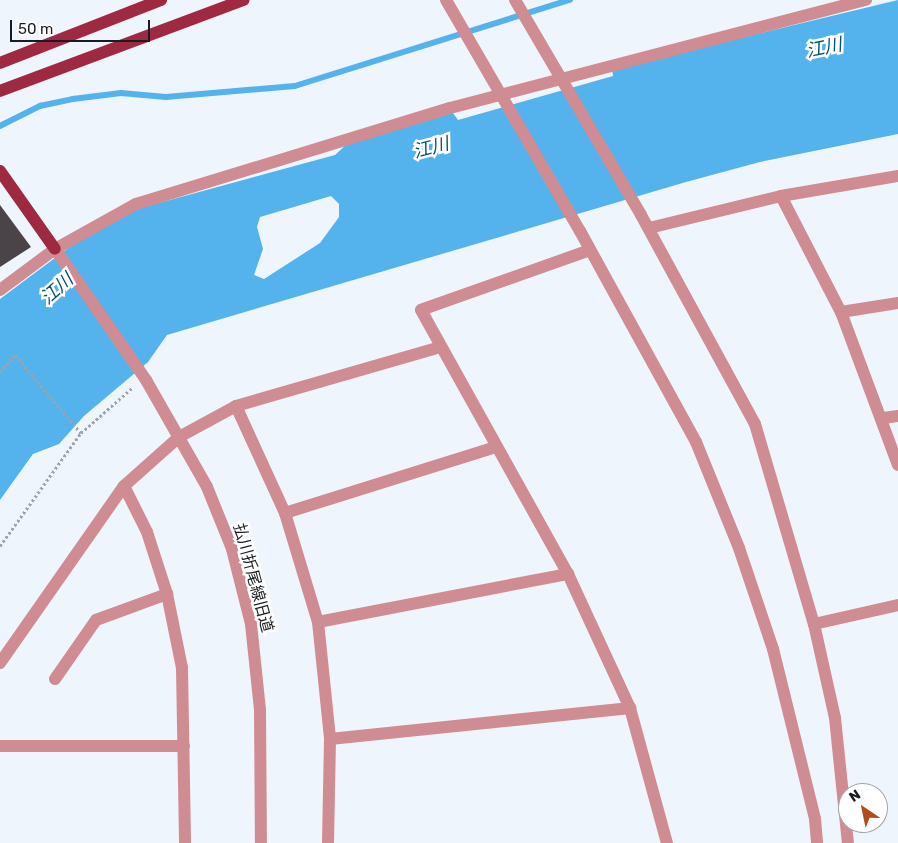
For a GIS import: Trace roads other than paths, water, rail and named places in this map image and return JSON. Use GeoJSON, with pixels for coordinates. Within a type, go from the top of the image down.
{"type":"FeatureCollection","features":[{"type":"Feature","properties":{"kind":"main road"},"geometry":{"type":"LineString","coordinates":[[0,63],[161,0]]}},
{"type":"Feature","properties":{"kind":"main road"},"geometry":{"type":"LineString","coordinates":[[0,91],[244,0]]}},
{"type":"Feature","properties":{"kind":"main road"},"geometry":{"type":"LineString","coordinates":[[0,171],[58,252]]}},
{"type":"Feature","properties":{"kind":"street"},"geometry":{"type":"LineString","coordinates":[[446,0],[580,231],[696,442],[739,548],[773,649],[816,819],[816,843]]}},
{"type":"Feature","properties":{"kind":"street"},"geometry":{"type":"LineString","coordinates":[[515,0],[650,228],[755,424],[814,624],[835,718],[848,843]]}},
{"type":"Feature","properties":{"kind":"street"},"geometry":{"type":"LineString","coordinates":[[0,290],[136,204],[330,147],[342,139],[620,62],[866,0]]}},
{"type":"Feature","properties":{"kind":"street"},"geometry":{"type":"LineString","coordinates":[[650,228],[781,196],[898,176]]}},
{"type":"Feature","properties":{"kind":"street"},"geometry":{"type":"LineString","coordinates":[[781,196],[842,312],[883,418],[898,466]]}},
{"type":"Feature","properties":{"kind":"street"},"geometry":{"type":"LineString","coordinates":[[590,250],[421,310],[568,574],[630,708],[667,843]]}},
{"type":"Feature","properties":{"kind":"street","name":"払川折尾線旧道"},"geometry":{"type":"LineString","coordinates":[[58,252],[146,380],[207,487],[232,549],[251,624],[260,710],[261,843]]}},
{"type":"Feature","properties":{"kind":"street"},"geometry":{"type":"LineString","coordinates":[[842,312],[898,303]]}},
{"type":"Feature","properties":{"kind":"street"},"geometry":{"type":"LineString","coordinates":[[0,663],[124,486],[179,437],[236,406],[440,347]]}},
{"type":"Feature","properties":{"kind":"street"},"geometry":{"type":"LineString","coordinates":[[236,406],[285,513],[318,622],[330,739],[328,843]]}},
{"type":"Feature","properties":{"kind":"street"},"geometry":{"type":"LineString","coordinates":[[883,418],[898,416]]}},
{"type":"Feature","properties":{"kind":"street"},"geometry":{"type":"LineString","coordinates":[[285,513],[496,447]]}},
{"type":"Feature","properties":{"kind":"street"},"geometry":{"type":"LineString","coordinates":[[124,486],[147,532],[167,594],[182,668],[185,843]]}},
{"type":"Feature","properties":{"kind":"street"},"geometry":{"type":"LineString","coordinates":[[318,622],[568,574]]}},
{"type":"Feature","properties":{"kind":"street"},"geometry":{"type":"LineString","coordinates":[[56,679],[96,620],[167,594]]}},
{"type":"Feature","properties":{"kind":"street"},"geometry":{"type":"LineString","coordinates":[[814,624],[898,605]]}},
{"type":"Feature","properties":{"kind":"street"},"geometry":{"type":"LineString","coordinates":[[330,739],[630,708]]}},
{"type":"Feature","properties":{"kind":"street"},"geometry":{"type":"LineString","coordinates":[[0,746],[184,746]]}},
{"type":"Feature","properties":{"kind":"water","name":"江川"},"geometry":{"type":"Polygon","coordinates":[[[898,0],[898,134],[760,162],[686,182],[167,335],[148,362],[84,416],[59,444],[33,454],[0,500],[0,299],[71,246],[133,210],[335,155],[348,143],[453,113],[458,120],[613,76],[612,69],[898,0]],[[331,196],[260,217],[257,227],[263,249],[254,275],[264,279],[320,243],[339,217],[339,204],[331,196]]]}},
{"type":"Feature","properties":{"kind":"waterway"},"geometry":{"type":"LineString","coordinates":[[0,126],[40,106],[73,99],[121,93],[166,97],[295,86],[570,0]]}}]}
